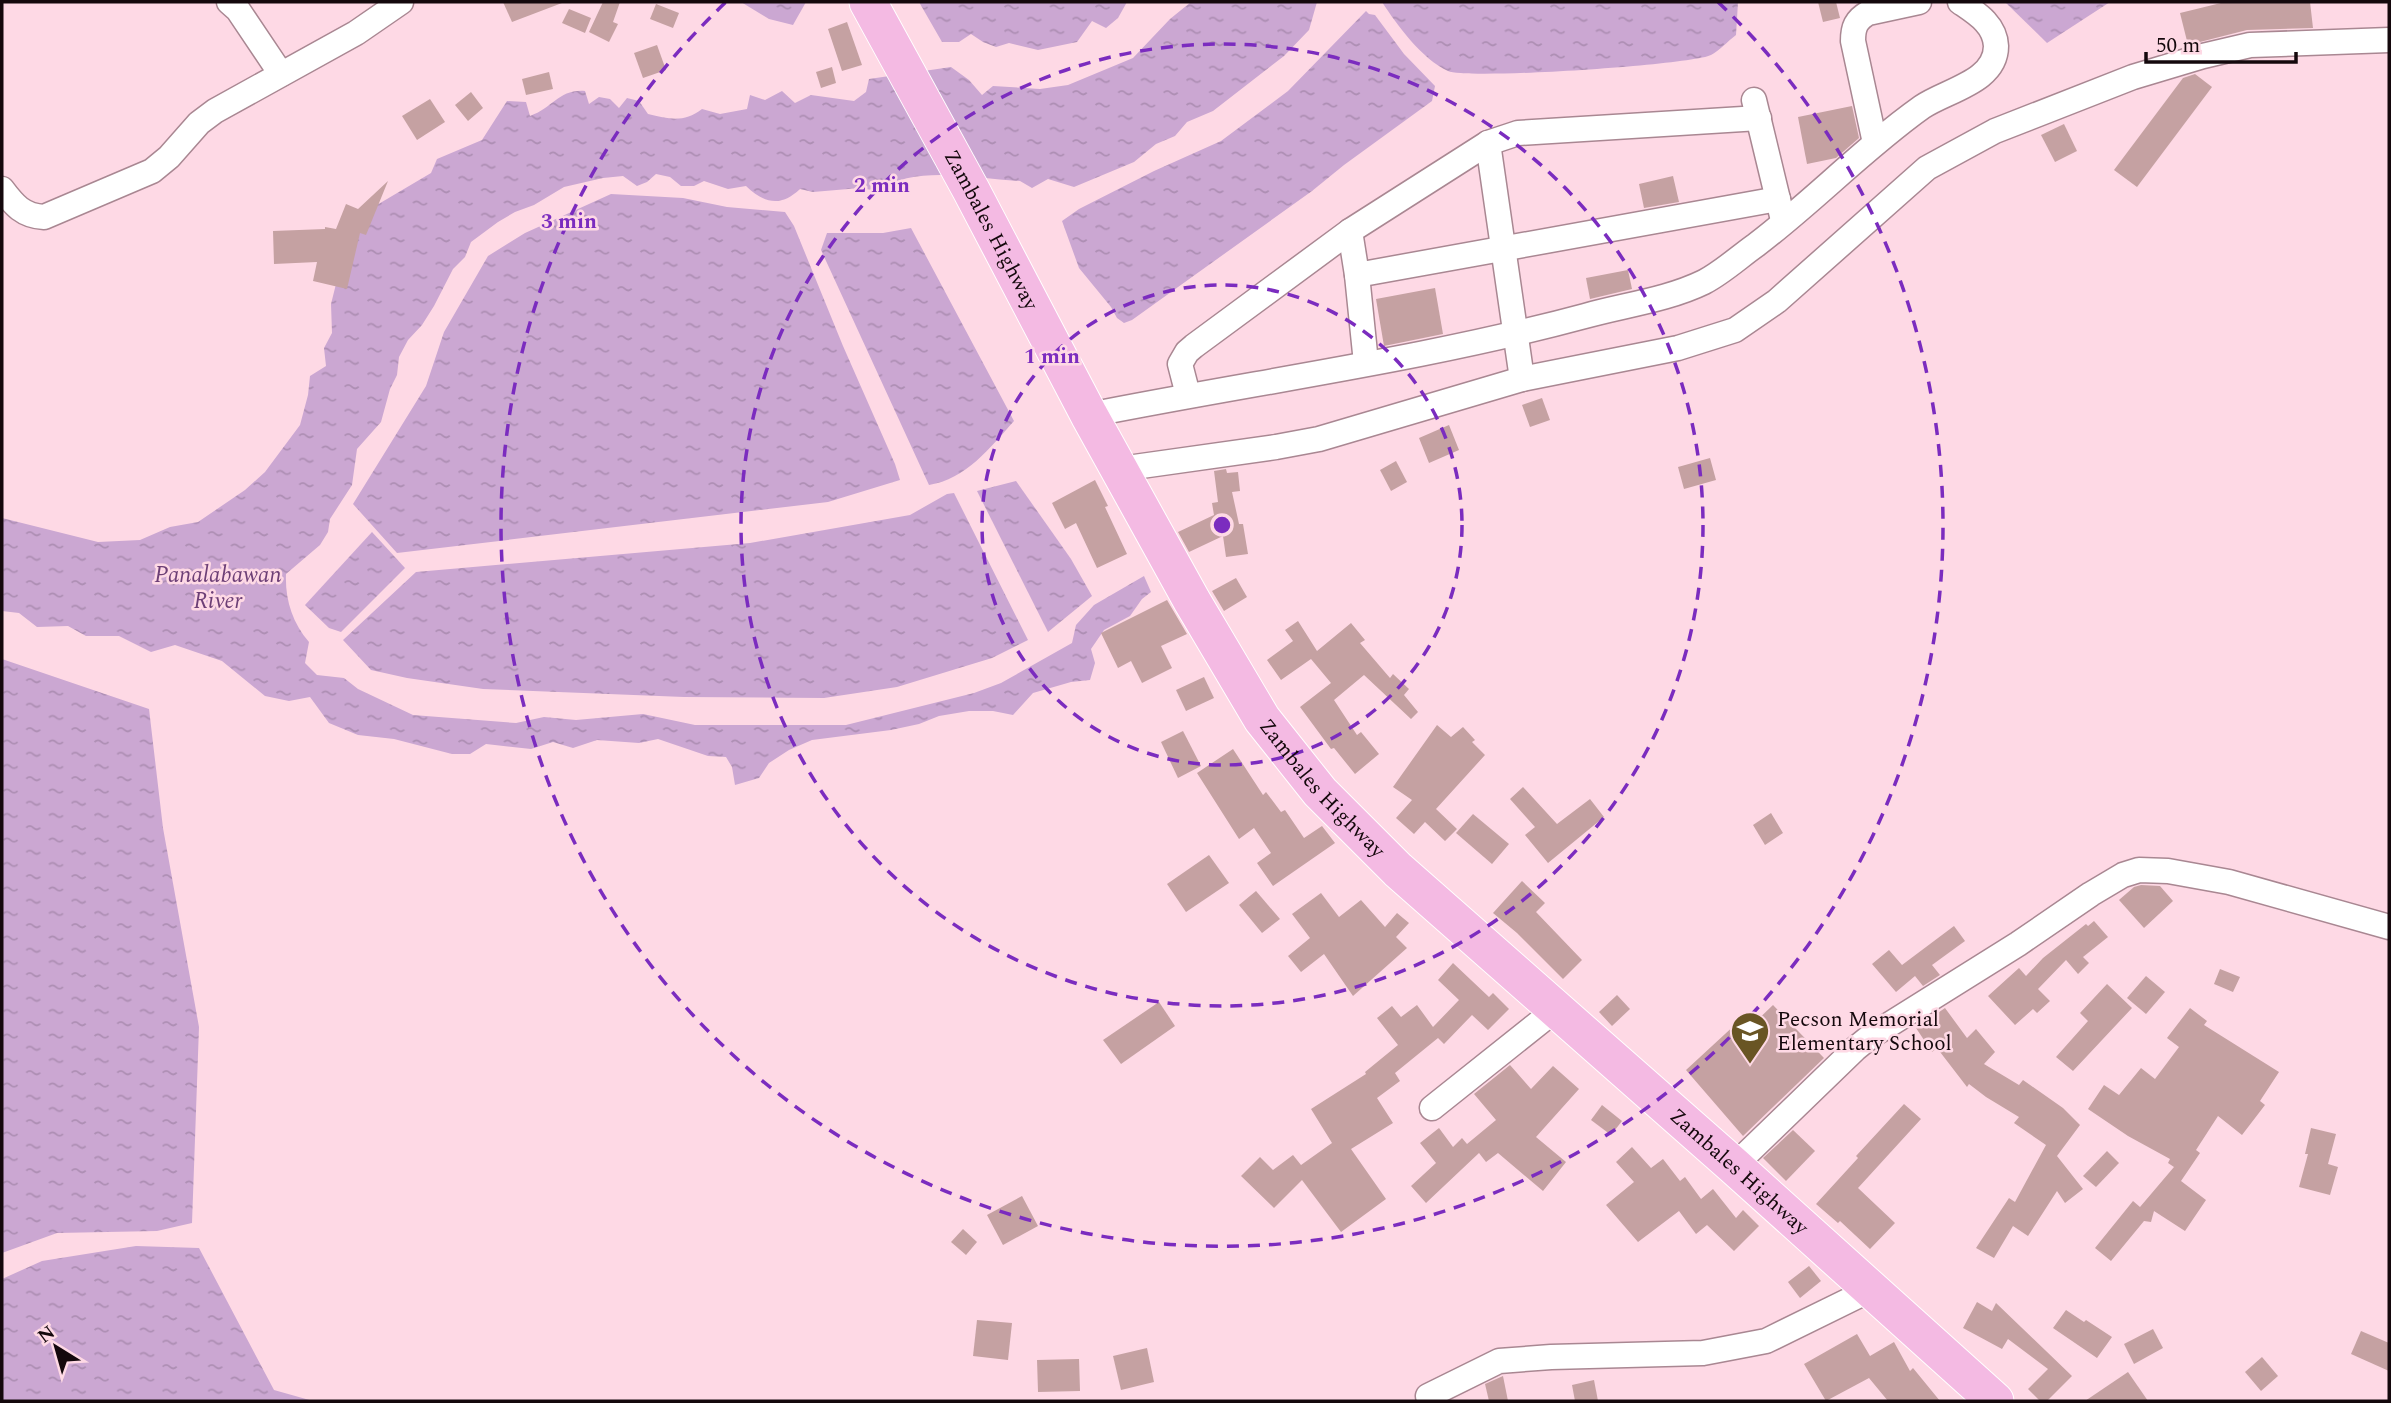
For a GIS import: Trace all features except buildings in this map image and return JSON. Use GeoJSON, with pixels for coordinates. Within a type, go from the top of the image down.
{"type":"FeatureCollection","features":[{"type":"Feature","properties":{"kind":"main road","name":"Zambales Highway"},"geometry":{"type":"LineString","coordinates":[[868,2],[971,190],[1089,415],[1192,601],[1262,719],[1320,792],[1398,870],[1734,1166],[1995,1401]]}},
{"type":"Feature","properties":{"kind":"street"},"geometry":{"type":"LineString","coordinates":[[229,2],[281,74]]}},
{"type":"Feature","properties":{"kind":"street"},"geometry":{"type":"LineString","coordinates":[[2,189],[22,212],[36,216],[51,215],[152,171],[169,157],[199,123],[215,111],[356,33],[401,2]]}},
{"type":"Feature","properties":{"kind":"street"},"geometry":{"type":"LineString","coordinates":[[1875,143],[1853,41],[1853,30],[1861,16],[1868,13],[1919,2]]}},
{"type":"Feature","properties":{"kind":"street"},"geometry":{"type":"LineString","coordinates":[[1089,415],[1516,335],[1687,289],[1724,270],[1784,223],[1875,143],[1924,106],[1984,74],[1996,56],[1992,30],[1985,19],[1960,2]]}},
{"type":"Feature","properties":{"kind":"street"},"geometry":{"type":"LineString","coordinates":[[1120,469],[1319,439],[1522,379],[1678,348],[1735,330],[1777,301],[1927,169],[1995,131],[2133,76],[2250,45],[2389,40]]}},
{"type":"Feature","properties":{"kind":"street"},"geometry":{"type":"LineString","coordinates":[[1188,395],[1180,364],[1187,352],[1350,231],[1488,144],[1518,132],[1756,109],[1784,223]]}},
{"type":"Feature","properties":{"kind":"street"},"geometry":{"type":"LineString","coordinates":[[1488,144],[1522,379]]}},
{"type":"Feature","properties":{"kind":"street"},"geometry":{"type":"LineString","coordinates":[[1357,275],[1778,200]]}},
{"type":"Feature","properties":{"kind":"street"},"geometry":{"type":"LineString","coordinates":[[1350,231],[1366,363]]}},
{"type":"Feature","properties":{"kind":"street"},"geometry":{"type":"LineString","coordinates":[[1734,1166],[1871,1036],[2123,875],[2138,870],[2168,871],[2229,882],[2389,927]]}},
{"type":"Feature","properties":{"kind":"street"},"geometry":{"type":"LineString","coordinates":[[1432,1108],[1555,1010]]}},
{"type":"Feature","properties":{"kind":"street"},"geometry":{"type":"LineString","coordinates":[[1428,1396],[1499,1361],[1703,1353],[1752,1344],[1766,1340],[1870,1290]]}},
{"type":"Feature","properties":{"kind":"water"},"geometry":{"type":"Polygon","coordinates":[[[741,2],[806,2],[793,25],[769,19],[741,2]]]}},
{"type":"Feature","properties":{"kind":"water"},"geometry":{"type":"Polygon","coordinates":[[[919,2],[1127,2],[1118,18],[1106,28],[1092,21],[1077,42],[1038,50],[1009,43],[996,47],[971,34],[959,42],[942,42],[919,2]]]}},
{"type":"Feature","properties":{"kind":"water","name":"Panalabawan River"},"geometry":{"type":"Polygon","coordinates":[[[1191,2],[1317,2],[1309,30],[1284,56],[1213,111],[1187,122],[1175,136],[1156,144],[1134,162],[1074,187],[1048,179],[1032,188],[1020,181],[928,175],[893,183],[878,191],[860,188],[813,192],[800,189],[786,199],[773,201],[760,197],[746,186],[728,189],[704,181],[694,186],[681,186],[670,177],[656,174],[637,186],[623,176],[564,187],[498,222],[471,242],[465,257],[453,269],[422,325],[408,340],[399,357],[397,375],[390,389],[381,422],[357,449],[352,485],[330,519],[328,532],[320,545],[286,574],[291,610],[309,642],[305,663],[317,675],[344,678],[358,689],[413,715],[516,723],[544,717],[576,720],[643,714],[695,725],[846,725],[974,693],[1001,683],[1072,643],[1076,625],[1094,605],[1144,576],[1151,592],[1142,599],[1130,616],[1104,630],[1091,649],[1095,663],[1090,680],[1071,682],[1033,693],[1013,715],[993,711],[969,711],[939,716],[891,730],[812,740],[769,763],[759,778],[735,785],[732,767],[726,757],[708,756],[658,739],[639,743],[597,740],[573,748],[553,742],[531,749],[486,744],[470,754],[452,754],[394,739],[358,735],[329,723],[310,697],[289,701],[265,696],[222,661],[175,645],[151,652],[119,636],[86,636],[68,626],[37,627],[19,613],[2,611],[2,518],[98,542],[140,540],[170,527],[198,522],[245,490],[265,472],[300,425],[310,376],[326,366],[324,348],[332,333],[331,304],[336,284],[365,212],[431,173],[437,159],[482,140],[507,101],[526,102],[530,116],[562,96],[585,91],[589,104],[599,97],[610,99],[619,108],[627,98],[639,101],[648,114],[676,119],[702,109],[720,114],[747,109],[750,95],[765,100],[782,91],[795,103],[811,95],[854,101],[866,92],[869,79],[951,67],[969,80],[982,95],[993,86],[1040,89],[1068,85],[1133,58],[1170,19],[1191,2]]]}},
{"type":"Feature","properties":{"kind":"water"},"geometry":{"type":"Polygon","coordinates":[[[1382,2],[1738,2],[1736,35],[1711,55],[1624,67],[1494,74],[1448,71],[1438,66],[1411,41],[1382,2]]]}},
{"type":"Feature","properties":{"kind":"water"},"geometry":{"type":"Polygon","coordinates":[[[2005,2],[2110,2],[2047,43],[2005,2]]]}},
{"type":"Feature","properties":{"kind":"water"},"geometry":{"type":"Polygon","coordinates":[[[1366,11],[1375,15],[1404,54],[1435,86],[1432,101],[1132,320],[1124,323],[1117,318],[1079,268],[1062,221],[1079,209],[1154,171],[1221,141],[1288,91],[1366,11]]]}},
{"type":"Feature","properties":{"kind":"water"},"geometry":{"type":"Polygon","coordinates":[[[611,194],[683,198],[727,207],[785,212],[794,226],[900,480],[828,502],[397,553],[353,504],[426,386],[444,332],[488,256],[525,233],[611,194]]]}},
{"type":"Feature","properties":{"kind":"water"},"geometry":{"type":"Polygon","coordinates":[[[911,228],[1014,421],[986,452],[966,469],[942,482],[929,485],[821,250],[827,233],[883,233],[911,228]]]}},
{"type":"Feature","properties":{"kind":"water"},"geometry":{"type":"Polygon","coordinates":[[[1016,481],[1071,559],[1092,596],[1048,632],[977,491],[1016,481]]]}},
{"type":"Feature","properties":{"kind":"water"},"geometry":{"type":"Polygon","coordinates":[[[954,493],[1028,640],[992,658],[897,687],[824,698],[684,697],[483,689],[371,670],[343,640],[416,572],[750,543],[910,515],[947,494],[954,493]]]}},
{"type":"Feature","properties":{"kind":"water"},"geometry":{"type":"Polygon","coordinates":[[[372,532],[405,568],[341,632],[329,628],[305,605],[372,532]]]}},
{"type":"Feature","properties":{"kind":"water"},"geometry":{"type":"Polygon","coordinates":[[[2,659],[149,709],[163,828],[199,1027],[192,1223],[157,1231],[57,1233],[2,1253],[2,659]]]}},
{"type":"Feature","properties":{"kind":"water"},"geometry":{"type":"Polygon","coordinates":[[[136,1246],[199,1248],[274,1390],[313,1401],[2,1401],[2,1279],[42,1261],[136,1246]]]}},
{"type":"Feature","properties":{"kind":"place","name":"Pecson Memorial Elementary School"},"geometry":{"type":"Point","coordinates":[1750,1065]}}]}
